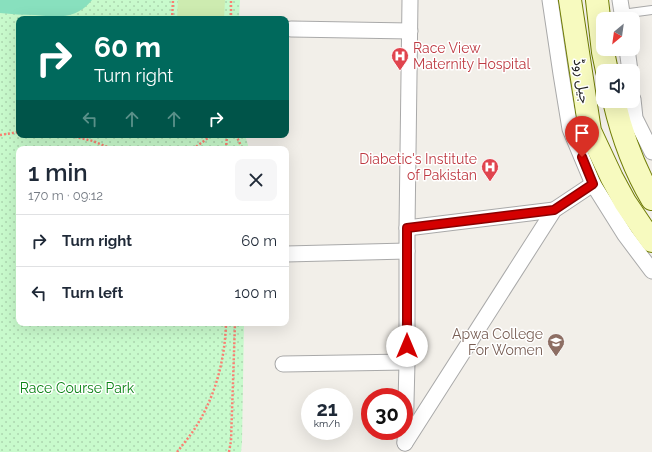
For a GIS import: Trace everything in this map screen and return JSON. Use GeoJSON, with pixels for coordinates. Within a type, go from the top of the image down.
{"type":"FeatureCollection","features":[{"type":"Feature","properties":{"kind":"main road","name":"جیل روڈ"},"geometry":{"type":"LineString","coordinates":[[570,0],[590,131],[625,202],[652,241]]}},
{"type":"Feature","properties":{"kind":"main road","name":"جیل روڈ"},"geometry":{"type":"LineString","coordinates":[[597,0],[603,52],[606,64]]}},
{"type":"Feature","properties":{"kind":"main road","name":"جیل روڈ"},"geometry":{"type":"LineString","coordinates":[[616,108],[619,123],[632,158],[644,186],[652,199]]}},
{"type":"Feature","properties":{"kind":"street"},"geometry":{"type":"LineString","coordinates":[[410,0],[407,362],[404,443],[554,210],[593,184]]}},
{"type":"Feature","properties":{"kind":"street"},"geometry":{"type":"LineString","coordinates":[[550,0],[570,129],[593,184],[625,235],[652,272]]}},
{"type":"Feature","properties":{"kind":"street"},"geometry":{"type":"LineString","coordinates":[[291,29],[410,31]]}},
{"type":"Feature","properties":{"kind":"street"},"geometry":{"type":"LineString","coordinates":[[634,108],[635,118],[652,152]]}},
{"type":"Feature","properties":{"kind":"street"},"geometry":{"type":"LineString","coordinates":[[407,228],[554,210]]}},
{"type":"Feature","properties":{"kind":"street"},"geometry":{"type":"LineString","coordinates":[[289,254],[407,251]]}},
{"type":"Feature","properties":{"kind":"street"},"geometry":{"type":"LineString","coordinates":[[283,364],[407,362]]}},
{"type":"Feature","properties":{"kind":"lane"},"geometry":{"type":"LineString","coordinates":[[622,11],[652,10]]}},
{"type":"Feature","properties":{"kind":"path"},"geometry":{"type":"LineString","coordinates":[[172,16],[173,0]]}},
{"type":"Feature","properties":{"kind":"path"},"geometry":{"type":"LineString","coordinates":[[231,0],[231,16]]}},
{"type":"Feature","properties":{"kind":"path"},"geometry":{"type":"LineString","coordinates":[[0,135],[16,132]]}},
{"type":"Feature","properties":{"kind":"path"},"geometry":{"type":"LineString","coordinates":[[80,138],[105,146]]}},
{"type":"Feature","properties":{"kind":"path"},"geometry":{"type":"LineString","coordinates":[[197,146],[208,138]]}},
{"type":"Feature","properties":{"kind":"path"},"geometry":{"type":"LineString","coordinates":[[177,452],[200,420],[217,383],[222,364],[226,326]]}},
{"type":"Feature","properties":{"kind":"path"},"geometry":{"type":"LineString","coordinates":[[229,452],[231,441],[235,326]]}},
{"type":"Feature","properties":{"kind":"green space","name":"Race Course Park"},"geometry":{"type":"Polygon","coordinates":[[[0,0],[240,0],[239,16],[16,16],[16,138],[246,138],[248,146],[16,146],[16,326],[244,326],[241,452],[0,452],[0,0]]]}},
{"type":"Feature","properties":{"kind":"green space"},"geometry":{"type":"Polygon","coordinates":[[[0,0],[92,0],[86,6],[73,14],[58,16],[0,13],[0,0]]]}},
{"type":"Feature","properties":{"kind":"green space"},"geometry":{"type":"Polygon","coordinates":[[[178,0],[225,0],[224,16],[177,16],[178,0]]]}},
{"type":"Feature","properties":{"kind":"place","name":"Race View Maternity Hospital"},"geometry":{"type":"Point","coordinates":[400,71]}},
{"type":"Feature","properties":{"kind":"place","name":"Diabetic's Institute of Pakistan"},"geometry":{"type":"Point","coordinates":[490,182]}},
{"type":"Feature","properties":{"kind":"place","name":"Apwa College For Women"},"geometry":{"type":"Point","coordinates":[556,357]}},
{"type":"Feature","properties":{"kind":"route"},"geometry":{"type":"LineString","coordinates":[[407,346],[407,228],[554,210],[593,184],[582,157]]}}]}
